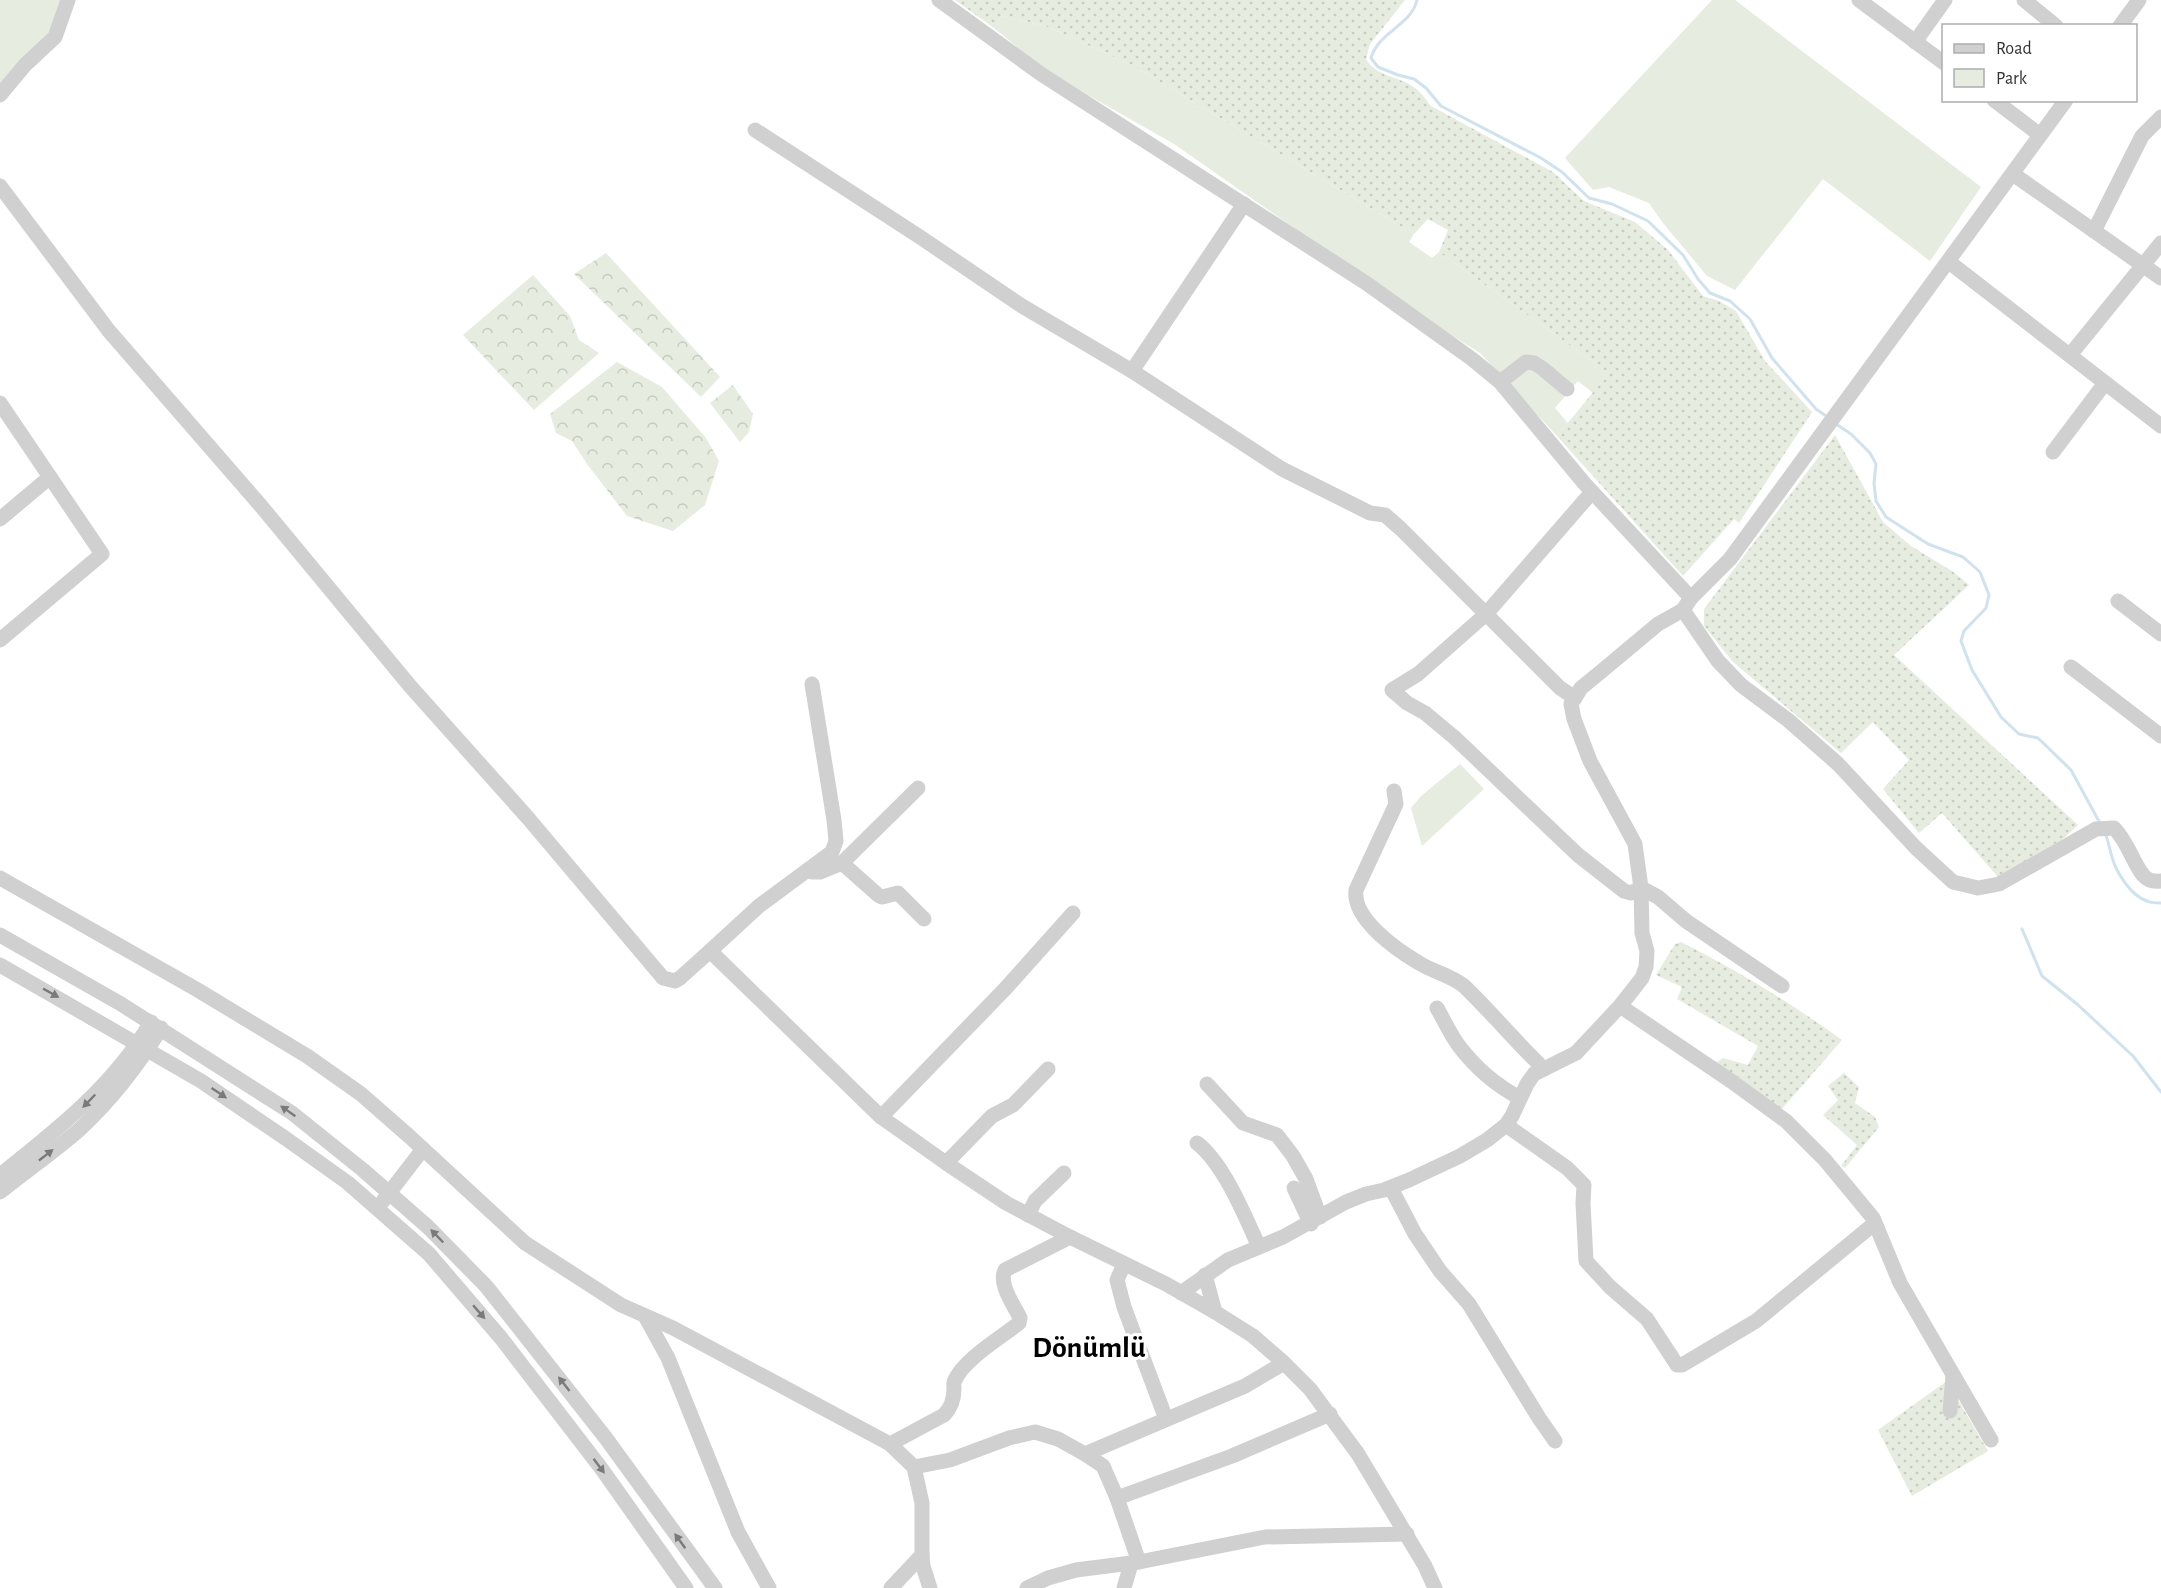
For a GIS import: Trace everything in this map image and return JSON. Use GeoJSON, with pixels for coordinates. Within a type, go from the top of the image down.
{"type":"FeatureCollection","features":[{"type":"Feature","properties":{"kind":"street"},"geometry":{"type":"LineString","coordinates":[[0,95],[25,65],[55,37],[68,0]]}},
{"type":"Feature","properties":{"kind":"street"},"geometry":{"type":"LineString","coordinates":[[939,0],[1041,74],[1366,283],[1472,359],[1500,382],[1687,604],[1718,662],[1838,764],[1916,848],[1953,882],[1978,888],[1999,884],[2096,829],[2114,828],[2133,855],[2144,877],[2154,882],[2161,881]]}},
{"type":"Feature","properties":{"kind":"street"},"geometry":{"type":"LineString","coordinates":[[1859,0],[1942,62]]}},
{"type":"Feature","properties":{"kind":"street"},"geometry":{"type":"LineString","coordinates":[[1915,42],[1945,0]]}},
{"type":"Feature","properties":{"kind":"street"},"geometry":{"type":"LineString","coordinates":[[2024,0],[2054,24]]}},
{"type":"Feature","properties":{"kind":"street"},"geometry":{"type":"LineString","coordinates":[[2121,24],[2139,0]]}},
{"type":"Feature","properties":{"kind":"street"},"geometry":{"type":"LineString","coordinates":[[1997,102],[2040,135]]}},
{"type":"Feature","properties":{"kind":"street"},"geometry":{"type":"LineString","coordinates":[[1181,1293],[1228,1260],[1315,1220],[1346,1202],[1391,1188],[1460,1156],[1487,1140],[1506,1125],[1534,1074],[1576,1053],[1620,1006],[1642,978],[1646,967],[1647,951],[1642,933],[1641,888],[1635,844],[1590,761],[1574,719],[1571,704],[1581,688],[1658,624],[1687,604],[1730,559],[2065,102]]}},
{"type":"Feature","properties":{"kind":"street"},"geometry":{"type":"LineString","coordinates":[[2094,231],[2142,136],[2161,117]]}},
{"type":"Feature","properties":{"kind":"street"},"geometry":{"type":"LineString","coordinates":[[755,130],[1022,306],[1132,371],[1282,470],[1370,513],[1385,515],[1560,688],[1575,698]]}},
{"type":"Feature","properties":{"kind":"street"},"geometry":{"type":"LineString","coordinates":[[2013,174],[2161,278]]}},
{"type":"Feature","properties":{"kind":"street"},"geometry":{"type":"LineString","coordinates":[[0,186],[109,331],[261,506],[410,686],[528,818],[663,978],[675,981],[680,978],[759,906],[832,852],[836,842],[812,684]]}},
{"type":"Feature","properties":{"kind":"street"},"geometry":{"type":"LineString","coordinates":[[1132,371],[1244,204]]}},
{"type":"Feature","properties":{"kind":"street"},"geometry":{"type":"LineString","coordinates":[[2070,356],[2161,243]]}},
{"type":"Feature","properties":{"kind":"street"},"geometry":{"type":"LineString","coordinates":[[1949,262],[2161,426]]}},
{"type":"Feature","properties":{"kind":"street"},"geometry":{"type":"LineString","coordinates":[[1500,382],[1526,362],[1534,363],[1567,389]]}},
{"type":"Feature","properties":{"kind":"street"},"geometry":{"type":"LineString","coordinates":[[2053,452],[2105,383]]}},
{"type":"Feature","properties":{"kind":"street"},"geometry":{"type":"LineString","coordinates":[[0,403],[102,554],[0,640]]}},
{"type":"Feature","properties":{"kind":"street"},"geometry":{"type":"LineString","coordinates":[[0,519],[50,477]]}},
{"type":"Feature","properties":{"kind":"street"},"geometry":{"type":"LineString","coordinates":[[1593,492],[1486,614],[1418,674],[1392,690],[1455,738],[1578,855],[1624,891],[1631,893],[1641,888]]}},
{"type":"Feature","properties":{"kind":"street"},"geometry":{"type":"LineString","coordinates":[[2118,601],[2161,634]]}},
{"type":"Feature","properties":{"kind":"street"},"geometry":{"type":"LineString","coordinates":[[2071,667],[2161,736]]}},
{"type":"Feature","properties":{"kind":"street"},"geometry":{"type":"LineString","coordinates":[[806,872],[820,872],[842,863],[918,788]]}},
{"type":"Feature","properties":{"kind":"street"},"geometry":{"type":"LineString","coordinates":[[1394,791],[1396,804],[1356,890],[1358,908],[1384,938],[1418,963],[1462,984],[1544,1069]]}},
{"type":"Feature","properties":{"kind":"street"},"geometry":{"type":"LineString","coordinates":[[842,863],[878,895],[882,897],[898,893],[924,920]]}},
{"type":"Feature","properties":{"kind":"street"},"geometry":{"type":"LineString","coordinates":[[0,879],[196,989],[307,1056],[361,1095],[525,1243],[621,1305],[673,1328],[890,1444],[914,1467],[922,1503],[923,1566],[930,1588]]}},
{"type":"Feature","properties":{"kind":"street"},"geometry":{"type":"LineString","coordinates":[[1641,888],[1658,897],[1686,921],[1782,986]]}},
{"type":"Feature","properties":{"kind":"street"},"geometry":{"type":"LineString","coordinates":[[881,1117],[1005,989],[1073,913]]}},
{"type":"Feature","properties":{"kind":"street"},"geometry":{"type":"LineString","coordinates":[[0,935],[156,1025],[292,1113],[428,1227],[486,1286],[605,1437],[715,1588]]}},
{"type":"Feature","properties":{"kind":"street"},"geometry":{"type":"LineString","coordinates":[[710,951],[881,1117],[1006,1203],[1215,1312],[1252,1336],[1284,1363],[1310,1389],[1358,1454],[1407,1534],[1435,1588]]}},
{"type":"Feature","properties":{"kind":"street"},"geometry":{"type":"LineString","coordinates":[[0,965],[201,1081],[348,1184],[429,1254],[501,1338],[601,1468],[686,1588]]}},
{"type":"Feature","properties":{"kind":"street"},"geometry":{"type":"LineString","coordinates":[[1620,1006],[1786,1121],[1826,1160],[1875,1223],[1900,1283],[1991,1440]]}},
{"type":"Feature","properties":{"kind":"street"},"geometry":{"type":"LineString","coordinates":[[1437,1008],[1458,1045],[1482,1072],[1505,1091],[1520,1098]]}},
{"type":"Feature","properties":{"kind":"street"},"geometry":{"type":"LineString","coordinates":[[0,1192],[80,1129],[113,1093],[156,1025]]}},
{"type":"Feature","properties":{"kind":"street"},"geometry":{"type":"LineString","coordinates":[[0,1175],[84,1106],[143,1047]]}},
{"type":"Feature","properties":{"kind":"street"},"geometry":{"type":"LineString","coordinates":[[946,1163],[992,1116],[1013,1105],[1048,1069]]}},
{"type":"Feature","properties":{"kind":"street"},"geometry":{"type":"LineString","coordinates":[[1207,1084],[1244,1123],[1277,1135],[1293,1156],[1306,1179],[1315,1220]]}},
{"type":"Feature","properties":{"kind":"street"},"geometry":{"type":"LineString","coordinates":[[1506,1125],[1567,1168],[1584,1185],[1586,1261],[1610,1287],[1647,1319],[1677,1365],[1682,1365],[1717,1346],[1756,1321],[1875,1223]]}},
{"type":"Feature","properties":{"kind":"street"},"geometry":{"type":"LineString","coordinates":[[1197,1143],[1205,1149],[1230,1187],[1259,1247]]}},
{"type":"Feature","properties":{"kind":"street"},"geometry":{"type":"LineString","coordinates":[[377,1209],[423,1149]]}},
{"type":"Feature","properties":{"kind":"street"},"geometry":{"type":"LineString","coordinates":[[1028,1215],[1035,1201],[1064,1173]]}},
{"type":"Feature","properties":{"kind":"street"},"geometry":{"type":"LineString","coordinates":[[1294,1188],[1315,1220]]}},
{"type":"Feature","properties":{"kind":"street"},"geometry":{"type":"LineString","coordinates":[[1391,1188],[1415,1234],[1440,1270],[1469,1304],[1555,1441]]}},
{"type":"Feature","properties":{"kind":"street"},"geometry":{"type":"LineString","coordinates":[[890,1444],[944,1415],[953,1398],[954,1381],[966,1365],[1019,1323],[1020,1318],[1003,1284],[1002,1276],[1005,1270],[1070,1237]]}},
{"type":"Feature","properties":{"kind":"street"},"geometry":{"type":"LineString","coordinates":[[1124,1264],[1117,1280],[1166,1419]]}},
{"type":"Feature","properties":{"kind":"street"},"geometry":{"type":"LineString","coordinates":[[1205,1275],[1215,1312]]}},
{"type":"Feature","properties":{"kind":"street"},"geometry":{"type":"LineString","coordinates":[[645,1316],[668,1358],[738,1532],[769,1588]]}},
{"type":"Feature","properties":{"kind":"street"},"geometry":{"type":"LineString","coordinates":[[1085,1454],[1245,1386],[1284,1363]]}},
{"type":"Feature","properties":{"kind":"street"},"geometry":{"type":"LineString","coordinates":[[1950,1411],[1953,1375]]}},
{"type":"Feature","properties":{"kind":"street"},"geometry":{"type":"LineString","coordinates":[[1117,1498],[1232,1456],[1330,1414]]}},
{"type":"Feature","properties":{"kind":"street"},"geometry":{"type":"LineString","coordinates":[[914,1467],[950,1460],[1009,1438],[1035,1432],[1058,1438],[1103,1466],[1117,1498],[1135,1563],[1124,1588]]}},
{"type":"Feature","properties":{"kind":"street"},"geometry":{"type":"LineString","coordinates":[[1027,1588],[1048,1578],[1076,1570],[1135,1563],[1265,1537],[1407,1534]]}},
{"type":"Feature","properties":{"kind":"street"},"geometry":{"type":"LineString","coordinates":[[891,1588],[922,1555]]}},
{"type":"Feature","properties":{"kind":"green space"},"geometry":{"type":"Polygon","coordinates":[[[0,0],[62,0],[54,28],[0,88],[0,0]]]}},
{"type":"Feature","properties":{"kind":"green space"},"geometry":{"type":"Polygon","coordinates":[[[955,0],[1405,0],[1370,44],[1366,59],[1371,65],[1376,70],[1415,88],[1431,106],[1553,172],[1584,201],[1635,222],[1668,250],[1703,296],[1719,301],[1736,311],[1765,361],[1812,412],[1739,523],[1734,519],[1683,576],[1557,436],[1609,373],[1439,252],[1448,230],[1428,219],[1414,234],[1132,65],[1048,27],[1001,16],[994,28],[955,0]]]}},
{"type":"Feature","properties":{"kind":"green space"},"geometry":{"type":"Polygon","coordinates":[[[1712,0],[1735,0],[1981,187],[1930,261],[1823,179],[1735,290],[1707,276],[1649,203],[1609,187],[1593,190],[1565,158],[1712,0]]]}},
{"type":"Feature","properties":{"kind":"green space"},"geometry":{"type":"Polygon","coordinates":[[[1001,16],[1048,27],[1132,65],[1414,234],[1409,242],[1432,258],[1439,252],[1609,373],[1593,393],[1578,381],[1555,408],[1568,423],[1557,436],[1480,353],[1419,315],[1174,144],[1086,94],[1034,61],[994,28],[1001,16]]]}},
{"type":"Feature","properties":{"kind":"green space"},"geometry":{"type":"Polygon","coordinates":[[[606,253],[720,377],[701,397],[574,274],[606,253]]]}},
{"type":"Feature","properties":{"kind":"green space"},"geometry":{"type":"Polygon","coordinates":[[[533,275],[570,316],[579,340],[599,353],[534,410],[463,335],[533,275]]]}},
{"type":"Feature","properties":{"kind":"green space"},"geometry":{"type":"Polygon","coordinates":[[[617,362],[662,387],[706,438],[719,461],[705,505],[673,531],[627,516],[572,441],[556,433],[550,414],[617,362]]]}},
{"type":"Feature","properties":{"kind":"green space"},"geometry":{"type":"Polygon","coordinates":[[[733,385],[753,414],[749,432],[740,442],[710,403],[733,385]]]}},
{"type":"Feature","properties":{"kind":"green space"},"geometry":{"type":"Polygon","coordinates":[[[1835,435],[1883,522],[1911,546],[1952,571],[1969,585],[1894,655],[2078,825],[2063,839],[1998,877],[1942,813],[1919,833],[1883,789],[1909,760],[1873,722],[1841,753],[1733,662],[1704,626],[1704,609],[1835,435]]]}},
{"type":"Feature","properties":{"kind":"green space"},"geometry":{"type":"Polygon","coordinates":[[[1460,764],[1484,789],[1422,846],[1411,808],[1421,796],[1460,764]]]}},
{"type":"Feature","properties":{"kind":"green space"},"geometry":{"type":"Polygon","coordinates":[[[1681,942],[1763,988],[1842,1040],[1781,1110],[1716,1063],[1723,1058],[1748,1065],[1758,1046],[1677,999],[1682,987],[1656,975],[1675,944],[1681,942]]]}},
{"type":"Feature","properties":{"kind":"green space"},"geometry":{"type":"Polygon","coordinates":[[[1844,1073],[1859,1087],[1855,1103],[1875,1117],[1879,1127],[1845,1168],[1841,1166],[1857,1145],[1823,1115],[1838,1100],[1828,1086],[1844,1073]]]}},
{"type":"Feature","properties":{"kind":"green space"},"geometry":{"type":"Polygon","coordinates":[[[1947,1381],[1988,1451],[1912,1496],[1878,1430],[1947,1381]]]}},
{"type":"Feature","properties":{"kind":"waterway"},"geometry":{"type":"LineString","coordinates":[[1417,0],[1414,9],[1375,49],[1371,58],[1378,67],[1414,79],[1426,88],[1441,106],[1541,158],[1562,172],[1589,198],[1612,204],[1648,221],[1683,255],[1710,293],[1730,301],[1750,319],[1772,358],[1816,409],[1829,418]]}},
{"type":"Feature","properties":{"kind":"waterway"},"geometry":{"type":"LineString","coordinates":[[1836,424],[1851,434],[1870,453],[1876,464],[1874,483],[1876,501],[1886,517],[1928,544],[1963,557],[1980,572],[1989,595],[1986,608],[1964,631],[1961,641],[1972,670],[2001,717],[2019,734],[2038,738],[2071,770],[2101,825]]}},
{"type":"Feature","properties":{"kind":"waterway"},"geometry":{"type":"LineString","coordinates":[[2105,833],[2114,863],[2125,883],[2141,898],[2161,903]]}},
{"type":"Feature","properties":{"kind":"waterway"},"geometry":{"type":"LineString","coordinates":[[2022,929],[2042,976],[2077,1004],[2133,1056],[2161,1092]]}},
{"type":"Feature","properties":{"kind":"district","name":"Dönümlü"},"geometry":{"type":"Point","coordinates":[1089,1347]}}]}
